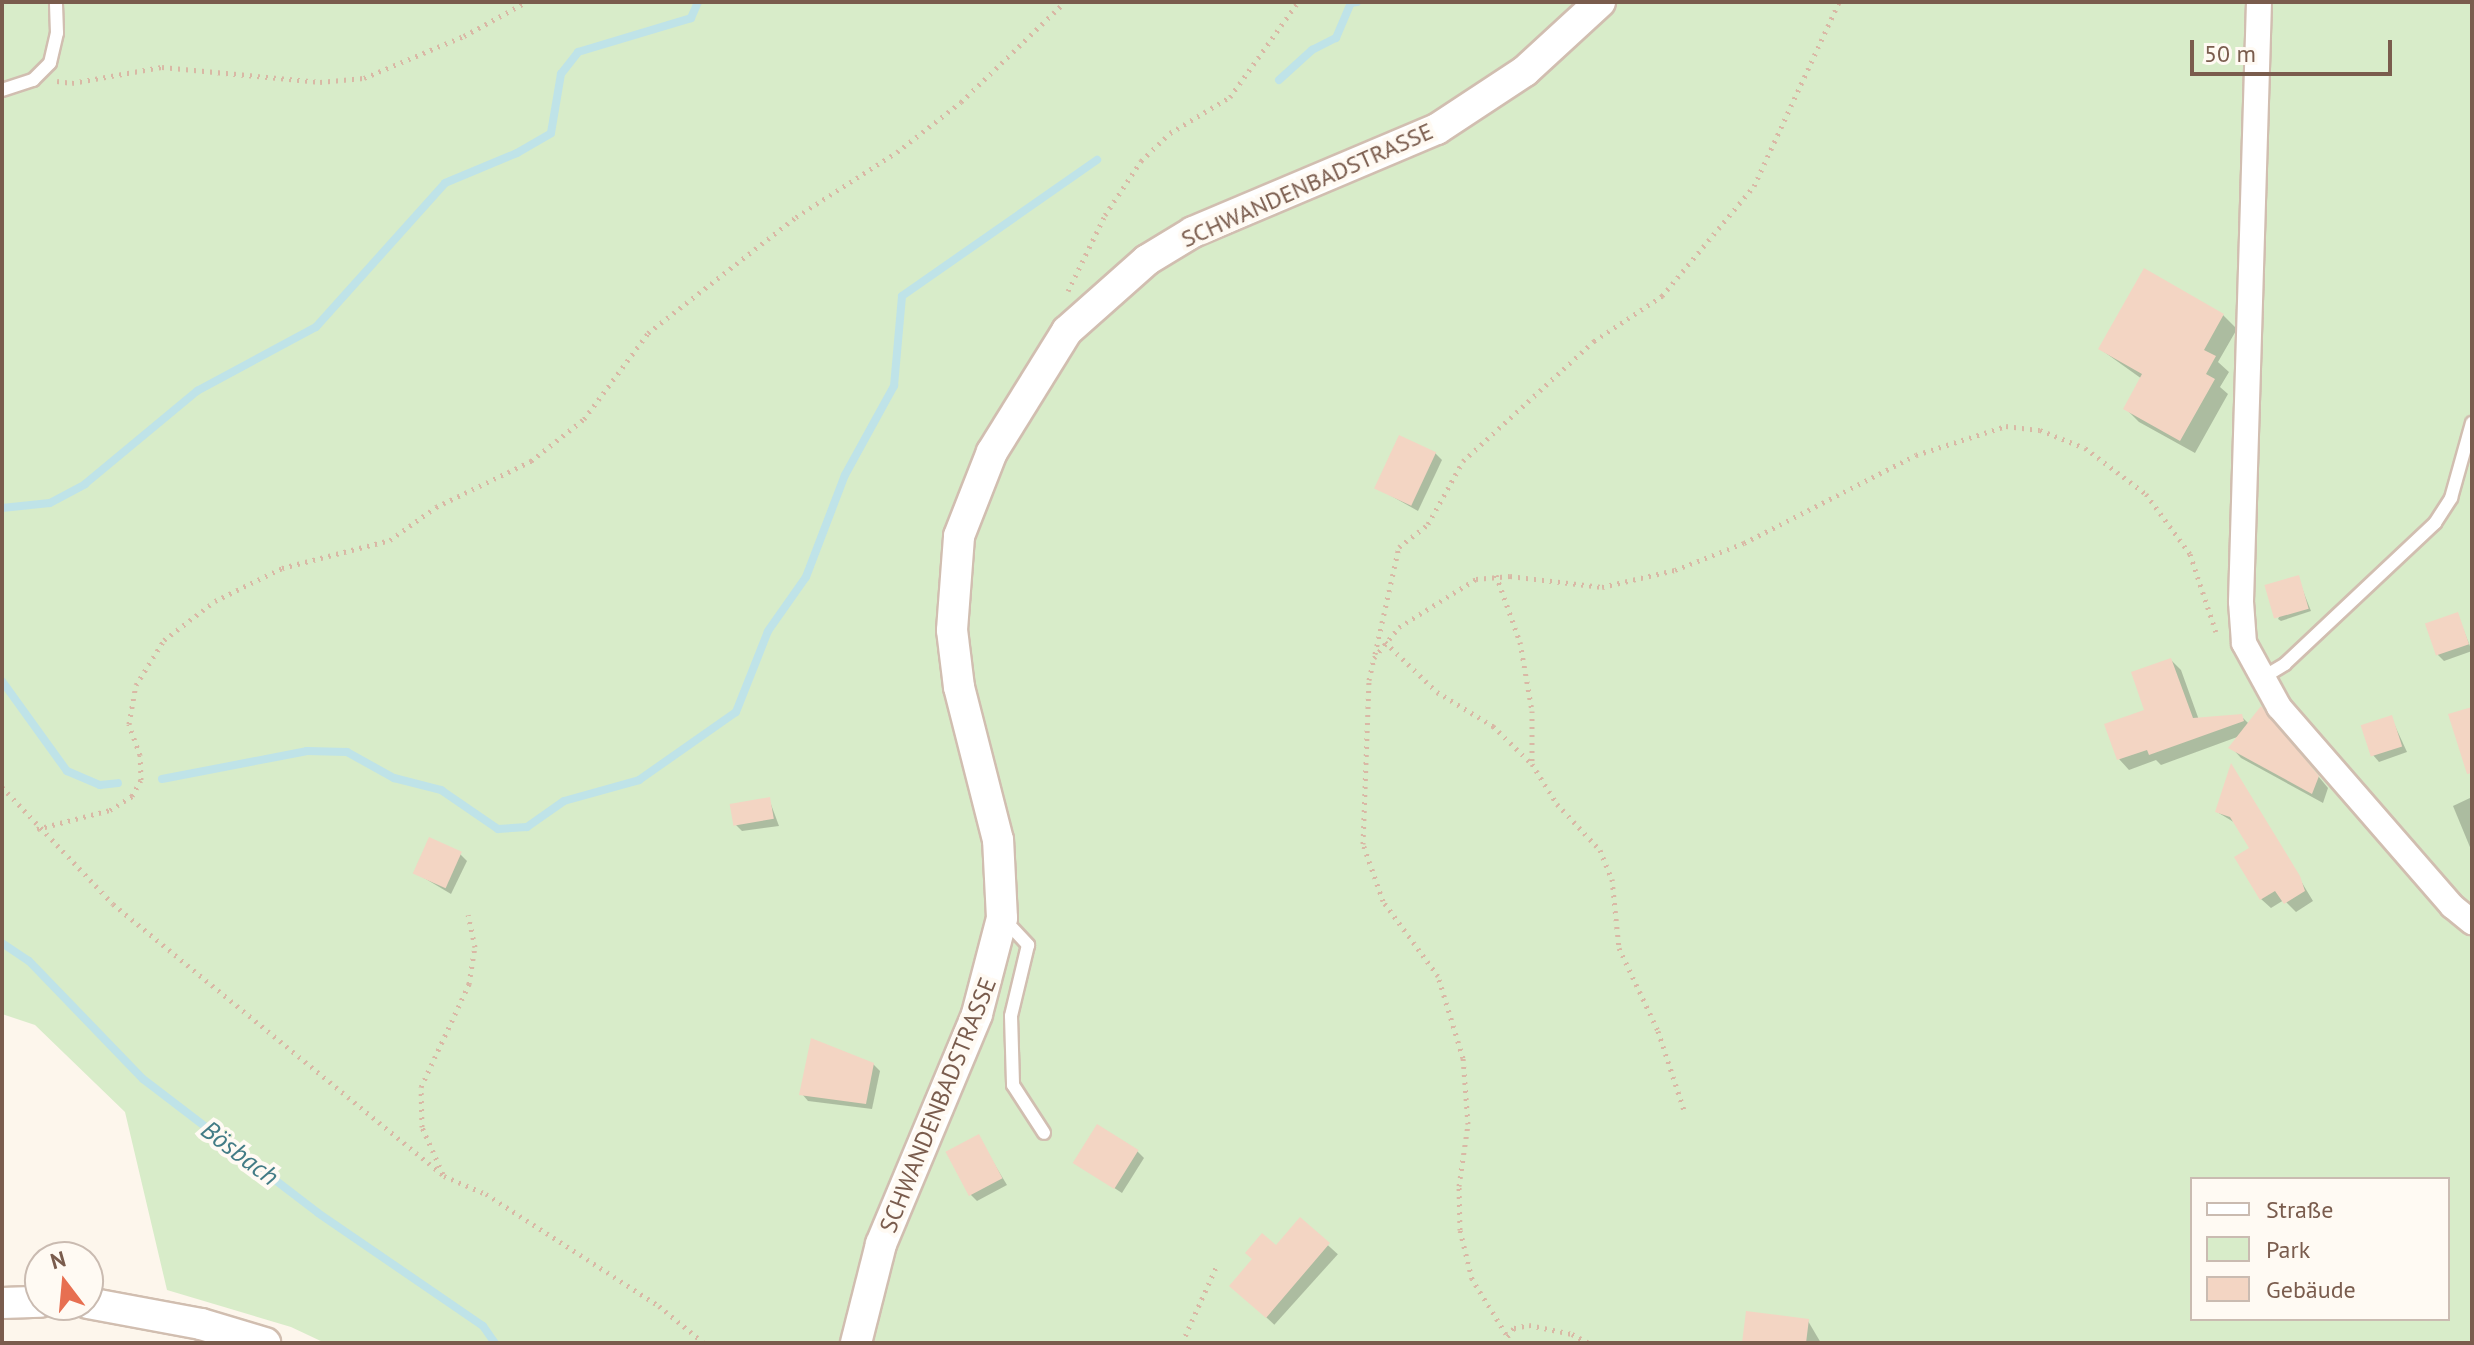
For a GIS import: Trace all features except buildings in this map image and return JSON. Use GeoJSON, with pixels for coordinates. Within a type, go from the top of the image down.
{"type":"FeatureCollection","features":[{"type":"Feature","properties":{"kind":"street","name":"SCHWANDENBADSTRASSE"},"geometry":{"type":"LineString","coordinates":[[856,1343],[886,1230],[977,1014],[1002,918],[998,840],[959,687],[953,576],[972,495],[1048,357],[1099,298],[1147,260],[1193,232],[1437,129],[1525,71],[1600,2]]}},
{"type":"Feature","properties":{"kind":"street"},"geometry":{"type":"LineString","coordinates":[[2259,2],[2241,602],[2244,643],[2260,679],[2452,906],[2472,922]]}},
{"type":"Feature","properties":{"kind":"street"},"geometry":{"type":"LineString","coordinates":[[2,1303],[24,1302]]}},
{"type":"Feature","properties":{"kind":"street"},"geometry":{"type":"LineString","coordinates":[[104,1306],[201,1324],[265,1343]]}},
{"type":"Feature","properties":{"kind":"lane"},"geometry":{"type":"LineString","coordinates":[[2,90],[43,72],[55,50],[56,2]]}},
{"type":"Feature","properties":{"kind":"lane"},"geometry":{"type":"LineString","coordinates":[[2260,679],[2285,664],[2435,523],[2451,498],[2472,423]]}},
{"type":"Feature","properties":{"kind":"lane"},"geometry":{"type":"LineString","coordinates":[[1002,918],[1019,930],[1028,945],[1011,1016],[1013,1085],[1044,1133]]}},
{"type":"Feature","properties":{"kind":"path"},"geometry":{"type":"LineString","coordinates":[[43,72],[72,83],[162,67],[320,82],[364,78],[464,36],[526,2]]}},
{"type":"Feature","properties":{"kind":"path"},"geometry":{"type":"LineString","coordinates":[[37,829],[110,810],[132,796],[141,780],[140,755],[129,724],[136,685],[164,640],[215,601],[282,568],[390,540],[436,507],[531,461],[584,419],[648,333],[796,217],[897,152],[961,102],[1065,2]]}},
{"type":"Feature","properties":{"kind":"path"},"geometry":{"type":"LineString","coordinates":[[1065,302],[1105,215],[1141,161],[1170,133],[1230,97],[1298,2]]}},
{"type":"Feature","properties":{"kind":"path"},"geometry":{"type":"LineString","coordinates":[[1506,1334],[1472,1279],[1462,1241],[1458,1210],[1468,1099],[1463,1058],[1442,988],[1429,960],[1383,901],[1366,865],[1362,813],[1374,658],[1399,547],[1428,524],[1463,461],[1594,341],[1662,296],[1754,186],[1839,2]]}},
{"type":"Feature","properties":{"kind":"path"},"geometry":{"type":"LineString","coordinates":[[1374,658],[1385,642],[1439,598],[1496,575],[1602,587],[1675,570],[1744,543],[1916,455],[1987,429],[2014,426],[2061,437],[2118,470],[2169,520],[2202,580]]}},
{"type":"Feature","properties":{"kind":"path"},"geometry":{"type":"LineString","coordinates":[[1496,575],[1520,642],[1532,711],[1532,764]]}},
{"type":"Feature","properties":{"kind":"path"},"geometry":{"type":"LineString","coordinates":[[1385,642],[1406,667],[1493,726],[1532,764],[1557,804],[1600,850],[1612,879],[1619,948],[1658,1031],[1684,1110]]}},
{"type":"Feature","properties":{"kind":"path"},"geometry":{"type":"LineString","coordinates":[[2,787],[37,829],[113,904],[444,1176],[486,1194],[659,1306],[704,1343]]}},
{"type":"Feature","properties":{"kind":"path"},"geometry":{"type":"LineString","coordinates":[[444,1176],[422,1127],[421,1087],[469,984],[475,947],[468,915]]}},
{"type":"Feature","properties":{"kind":"path"},"geometry":{"type":"LineString","coordinates":[[1182,1343],[1217,1265]]}},
{"type":"Feature","properties":{"kind":"path"},"geometry":{"type":"LineString","coordinates":[[1506,1334],[1529,1325],[1572,1334],[1589,1343]]}},
{"type":"Feature","properties":{"kind":"path"},"geometry":{"type":"LineString","coordinates":[[1503,1343],[1506,1334]]}},
{"type":"Feature","properties":{"kind":"green space"},"geometry":{"type":"Polygon","coordinates":[[[2,2],[2472,2],[2472,1343],[325,1343],[291,1327],[167,1290],[125,1112],[35,1025],[2,1014],[2,2]]]}},
{"type":"Feature","properties":{"kind":"waterway"},"geometry":{"type":"LineString","coordinates":[[2,508],[50,503],[85,484],[197,391],[316,327],[445,183],[517,153],[551,133],[561,74],[578,52],[691,18],[698,2]]}},
{"type":"Feature","properties":{"kind":"waterway"},"geometry":{"type":"LineString","coordinates":[[1279,80],[1312,50],[1336,38],[1351,3],[1357,2]]}},
{"type":"Feature","properties":{"kind":"waterway"},"geometry":{"type":"LineString","coordinates":[[162,779],[307,751],[347,752],[394,778],[441,790],[498,829],[527,827],[564,801],[639,780],[736,712],[768,631],[806,577],[845,475],[894,386],[902,296],[1097,160]]}},
{"type":"Feature","properties":{"kind":"waterway"},"geometry":{"type":"LineString","coordinates":[[2,681],[67,771],[100,785],[118,783]]}},
{"type":"Feature","properties":{"kind":"waterway","name":"Bösbach"},"geometry":{"type":"LineString","coordinates":[[2,943],[29,961],[143,1079],[318,1213],[483,1326],[495,1343]]}}]}
